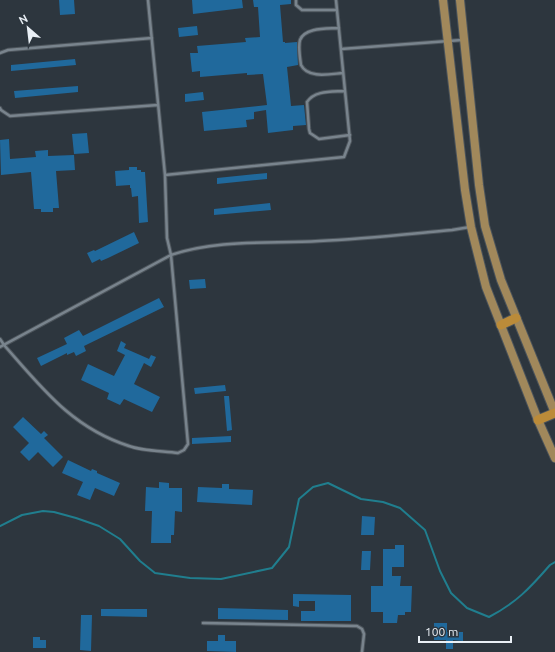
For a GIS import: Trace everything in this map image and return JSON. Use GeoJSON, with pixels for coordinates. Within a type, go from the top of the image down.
{"type":"FeatureCollection","features":[{"type":"Feature","properties":{"kind":"highway"},"geometry":{"type":"LineString","coordinates":[[501,325],[516,318]]}},
{"type":"Feature","properties":{"kind":"highway"},"geometry":{"type":"LineString","coordinates":[[538,420],[555,413]]}},
{"type":"Feature","properties":{"kind":"main road"},"geometry":{"type":"LineString","coordinates":[[443,0],[465,190],[471,227],[486,287],[538,420],[555,458]]}},
{"type":"Feature","properties":{"kind":"main road"},"geometry":{"type":"LineString","coordinates":[[460,0],[479,185],[485,226],[501,280],[555,413]]}},
{"type":"Feature","properties":{"kind":"lane"},"geometry":{"type":"LineString","coordinates":[[0,339],[54,402],[78,421],[100,435],[130,447],[178,453],[184,450],[188,444],[171,255],[167,238],[165,175],[148,0]]}},
{"type":"Feature","properties":{"kind":"lane"},"geometry":{"type":"LineString","coordinates":[[296,0],[296,5],[302,10],[337,10]]}},
{"type":"Feature","properties":{"kind":"lane"},"geometry":{"type":"LineString","coordinates":[[165,175],[344,157],[350,142],[350,135],[336,0]]}},
{"type":"Feature","properties":{"kind":"lane"},"geometry":{"type":"LineString","coordinates":[[338,28],[310,31],[302,36],[300,41],[301,65],[302,68],[312,74],[343,73]]}},
{"type":"Feature","properties":{"kind":"lane"},"geometry":{"type":"LineString","coordinates":[[0,53],[8,50],[152,38]]}},
{"type":"Feature","properties":{"kind":"lane"},"geometry":{"type":"LineString","coordinates":[[340,49],[464,40]]}},
{"type":"Feature","properties":{"kind":"lane"},"geometry":{"type":"LineString","coordinates":[[345,91],[316,94],[309,99],[307,102],[309,129],[310,134],[319,139],[350,135]]}},
{"type":"Feature","properties":{"kind":"lane"},"geometry":{"type":"LineString","coordinates":[[0,108],[10,116],[158,105]]}},
{"type":"Feature","properties":{"kind":"lane"},"geometry":{"type":"LineString","coordinates":[[0,347],[171,255],[188,249],[217,245],[320,241],[452,230],[471,227]]}},
{"type":"Feature","properties":{"kind":"lane"},"geometry":{"type":"LineString","coordinates":[[203,623],[357,626],[362,629],[364,634],[362,652]]}},
{"type":"Feature","properties":{"kind":"building"},"geometry":{"type":"Polygon","coordinates":[[[59,0],[74,0],[75,14],[60,15],[59,0]]]}},
{"type":"Feature","properties":{"kind":"building"},"geometry":{"type":"Polygon","coordinates":[[[192,0],[242,0],[243,8],[193,14],[192,0]]]}},
{"type":"Feature","properties":{"kind":"building"},"geometry":{"type":"Polygon","coordinates":[[[253,0],[291,0],[291,4],[280,5],[283,42],[297,42],[298,65],[287,67],[291,106],[304,105],[306,125],[293,126],[293,130],[268,133],[266,110],[254,112],[254,119],[246,120],[247,127],[204,131],[202,112],[267,105],[263,74],[247,75],[247,73],[200,77],[200,71],[192,72],[190,53],[198,53],[197,46],[246,42],[245,38],[260,37],[258,7],[254,7],[253,0]]]}},
{"type":"Feature","properties":{"kind":"building"},"geometry":{"type":"Polygon","coordinates":[[[197,26],[198,35],[179,37],[178,28],[197,26]]]}},
{"type":"Feature","properties":{"kind":"building"},"geometry":{"type":"Polygon","coordinates":[[[75,59],[76,65],[11,71],[11,65],[75,59]]]}},
{"type":"Feature","properties":{"kind":"building"},"geometry":{"type":"Polygon","coordinates":[[[78,86],[78,92],[15,98],[14,91],[78,86]]]}},
{"type":"Feature","properties":{"kind":"building"},"geometry":{"type":"Polygon","coordinates":[[[203,92],[204,100],[185,102],[185,94],[203,92]]]}},
{"type":"Feature","properties":{"kind":"building"},"geometry":{"type":"Polygon","coordinates":[[[87,133],[89,153],[74,154],[72,134],[87,133]]]}},
{"type":"Feature","properties":{"kind":"building"},"geometry":{"type":"Polygon","coordinates":[[[9,139],[10,159],[36,157],[35,151],[48,150],[48,156],[74,155],[75,170],[56,171],[59,208],[53,208],[53,212],[41,212],[41,209],[34,209],[31,172],[1,175],[0,140],[9,139]]]}},
{"type":"Feature","properties":{"kind":"building"},"geometry":{"type":"Polygon","coordinates":[[[129,167],[137,167],[137,170],[145,172],[148,222],[139,223],[138,196],[132,197],[130,185],[116,186],[115,171],[129,170],[129,167]]]}},
{"type":"Feature","properties":{"kind":"building"},"geometry":{"type":"Polygon","coordinates":[[[267,173],[267,179],[217,184],[217,178],[267,173]]]}},
{"type":"Feature","properties":{"kind":"building"},"geometry":{"type":"Polygon","coordinates":[[[270,203],[271,210],[214,215],[214,209],[270,203]]]}},
{"type":"Feature","properties":{"kind":"building"},"geometry":{"type":"Polygon","coordinates":[[[134,232],[139,243],[101,261],[100,259],[92,263],[87,253],[94,250],[95,251],[134,232]]]}},
{"type":"Feature","properties":{"kind":"building"},"geometry":{"type":"Polygon","coordinates":[[[205,279],[206,288],[190,289],[189,280],[205,279]]]}},
{"type":"Feature","properties":{"kind":"building"},"geometry":{"type":"Polygon","coordinates":[[[159,298],[164,307],[84,346],[86,351],[76,356],[74,352],[67,355],[67,353],[41,366],[37,358],[67,344],[64,338],[79,330],[83,336],[159,298]]]}},
{"type":"Feature","properties":{"kind":"building"},"geometry":{"type":"Polygon","coordinates":[[[121,341],[126,344],[124,348],[149,359],[151,355],[156,357],[151,367],[144,363],[134,384],[160,397],[152,412],[124,399],[120,405],[107,399],[109,393],[81,380],[88,364],[114,376],[125,355],[117,351],[121,341]]]}},
{"type":"Feature","properties":{"kind":"building"},"geometry":{"type":"Polygon","coordinates":[[[225,385],[226,391],[195,394],[194,388],[225,385]]]}},
{"type":"Feature","properties":{"kind":"building"},"geometry":{"type":"Polygon","coordinates":[[[224,396],[229,396],[232,430],[227,431],[224,396]]]}},
{"type":"Feature","properties":{"kind":"building"},"geometry":{"type":"Polygon","coordinates":[[[23,417],[41,434],[44,431],[48,435],[44,438],[63,457],[53,467],[38,452],[29,461],[20,452],[29,443],[13,427],[23,417]]]}},
{"type":"Feature","properties":{"kind":"building"},"geometry":{"type":"Polygon","coordinates":[[[231,436],[231,442],[192,444],[192,438],[231,436]]]}},
{"type":"Feature","properties":{"kind":"building"},"geometry":{"type":"Polygon","coordinates":[[[68,460],[91,471],[92,469],[97,471],[97,473],[120,483],[114,496],[95,488],[90,500],[77,495],[83,482],[62,473],[68,460]]]}},
{"type":"Feature","properties":{"kind":"building"},"geometry":{"type":"Polygon","coordinates":[[[159,482],[169,483],[169,488],[182,488],[182,512],[175,511],[174,535],[171,535],[171,543],[151,543],[152,511],[145,511],[146,487],[159,488],[159,482]]]}},
{"type":"Feature","properties":{"kind":"building"},"geometry":{"type":"Polygon","coordinates":[[[222,484],[229,484],[229,489],[253,490],[252,505],[197,502],[198,487],[222,488],[222,484]]]}},
{"type":"Feature","properties":{"kind":"building"},"geometry":{"type":"Polygon","coordinates":[[[362,516],[375,517],[374,535],[361,535],[362,516]]]}},
{"type":"Feature","properties":{"kind":"building"},"geometry":{"type":"Polygon","coordinates":[[[395,545],[404,545],[404,567],[392,567],[392,576],[401,576],[400,586],[412,586],[411,612],[405,612],[405,615],[398,615],[397,623],[383,623],[383,612],[371,612],[371,586],[383,586],[383,549],[395,549],[395,545]]]}},
{"type":"Feature","properties":{"kind":"building"},"geometry":{"type":"Polygon","coordinates":[[[362,551],[371,551],[370,570],[361,570],[362,551]]]}},
{"type":"Feature","properties":{"kind":"building"},"geometry":{"type":"Polygon","coordinates":[[[293,594],[351,595],[351,621],[301,621],[301,611],[315,611],[315,601],[299,601],[299,607],[293,606],[293,594]]]}},
{"type":"Feature","properties":{"kind":"building"},"geometry":{"type":"Polygon","coordinates":[[[218,608],[288,610],[288,620],[218,619],[218,608]]]}},
{"type":"Feature","properties":{"kind":"building"},"geometry":{"type":"Polygon","coordinates":[[[101,609],[147,609],[147,617],[101,616],[101,609]]]}},
{"type":"Feature","properties":{"kind":"building"},"geometry":{"type":"Polygon","coordinates":[[[81,615],[92,615],[91,651],[80,650],[81,615]]]}},
{"type":"Feature","properties":{"kind":"building"},"geometry":{"type":"Polygon","coordinates":[[[434,623],[447,623],[447,632],[463,632],[463,641],[453,640],[453,649],[446,649],[446,640],[434,640],[434,623]]]}},
{"type":"Feature","properties":{"kind":"building"},"geometry":{"type":"Polygon","coordinates":[[[218,635],[225,635],[225,641],[236,641],[236,652],[207,651],[207,641],[218,641],[218,635]]]}},
{"type":"Feature","properties":{"kind":"building"},"geometry":{"type":"Polygon","coordinates":[[[33,637],[40,637],[40,640],[46,640],[46,648],[33,648],[33,637]]]}},
{"type":"Feature","properties":{"kind":"waterway"},"geometry":{"type":"LineString","coordinates":[[0,526],[22,515],[43,511],[54,512],[99,526],[120,539],[140,561],[155,573],[190,578],[221,579],[272,568],[289,547],[299,499],[313,487],[328,483],[361,499],[383,502],[400,508],[425,530],[440,571],[451,593],[467,608],[489,617],[499,612],[515,600],[529,588],[550,565],[555,562]]}}]}
